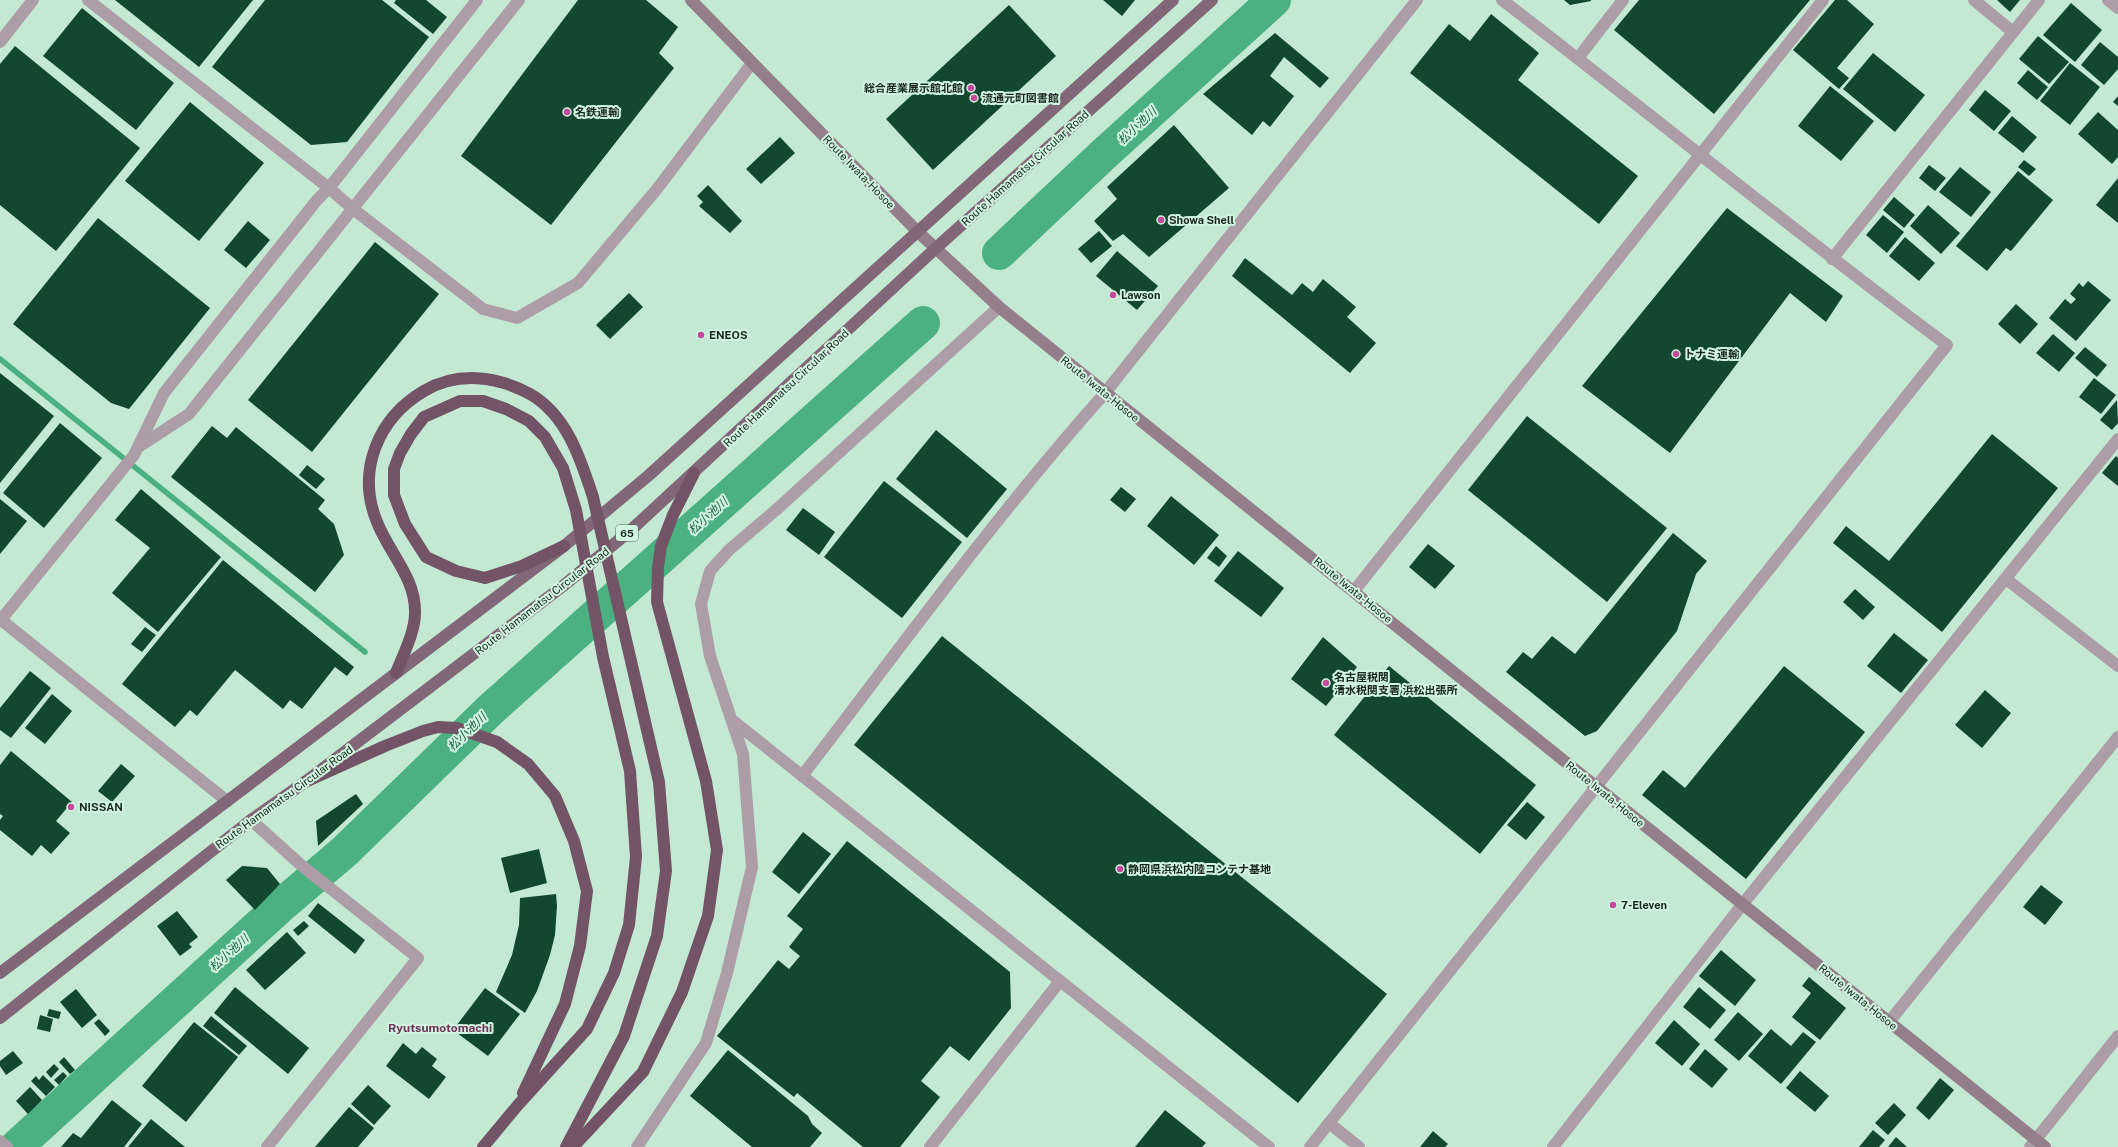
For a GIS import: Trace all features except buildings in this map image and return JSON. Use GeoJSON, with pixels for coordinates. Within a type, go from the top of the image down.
{"type":"FeatureCollection","features":[{"type":"Feature","properties":{"kind":"highway"},"geometry":{"type":"LineString","coordinates":[[396,673],[409,638],[415,613],[412,588],[376,521],[368,477],[378,438],[390,418],[409,399],[436,384],[462,378],[490,379],[517,387],[539,399],[562,424],[580,457],[593,497],[624,638],[659,782],[666,871],[657,936],[624,1036],[566,1147]]}},
{"type":"Feature","properties":{"kind":"highway"},"geometry":{"type":"LineString","coordinates":[[483,1147],[518,1105],[587,1029],[614,973],[629,925],[636,857],[630,771],[603,657],[576,510],[563,468],[545,437],[528,421],[506,408],[483,401],[460,401],[424,416],[400,453],[394,470],[394,495],[405,524],[426,557],[456,571],[485,578],[522,566],[564,546]]}},
{"type":"Feature","properties":{"kind":"highway"},"geometry":{"type":"LineString","coordinates":[[573,1147],[643,1072],[682,992],[708,916],[717,850],[706,781],[657,602],[658,568],[661,546],[673,515],[694,473]]}},
{"type":"Feature","properties":{"kind":"highway"},"geometry":{"type":"LineString","coordinates":[[305,782],[423,730],[438,727],[457,728],[497,742],[528,764],[556,796],[574,842],[587,891],[580,946],[565,1004],[518,1105]]}},
{"type":"Feature","properties":{"kind":"main road","name":"Route Iwata-Hosoe"},"geometry":{"type":"LineString","coordinates":[[691,0],[917,231],[999,307],[1889,1022],[2037,1144]]}},
{"type":"Feature","properties":{"kind":"main road"},"geometry":{"type":"LineString","coordinates":[[0,973],[564,546],[648,476],[1174,0]]}},
{"type":"Feature","properties":{"kind":"main road","name":"Route Hamamatsu Circular Road"},"geometry":{"type":"LineString","coordinates":[[0,1018],[251,820],[305,782],[563,586],[631,530],[936,248],[1212,0]]}},
{"type":"Feature","properties":{"kind":"street"},"geometry":{"type":"LineString","coordinates":[[0,42],[33,0]]}},
{"type":"Feature","properties":{"kind":"street"},"geometry":{"type":"LineString","coordinates":[[88,0],[329,188],[353,209],[483,309],[517,318],[578,284],[657,189],[752,63]]}},
{"type":"Feature","properties":{"kind":"street"},"geometry":{"type":"LineString","coordinates":[[227,801],[0,620],[137,451],[164,393],[317,200],[329,188],[477,0]]}},
{"type":"Feature","properties":{"kind":"street"},"geometry":{"type":"LineString","coordinates":[[137,451],[189,414],[520,0]]}},
{"type":"Feature","properties":{"kind":"street"},"geometry":{"type":"LineString","coordinates":[[802,776],[972,555],[1064,439],[1105,393],[1417,0]]}},
{"type":"Feature","properties":{"kind":"street"},"geometry":{"type":"LineString","coordinates":[[1310,1147],[1946,345],[1832,259],[1702,154],[1502,0]]}},
{"type":"Feature","properties":{"kind":"street"},"geometry":{"type":"LineString","coordinates":[[1578,58],[1623,0]]}},
{"type":"Feature","properties":{"kind":"street"},"geometry":{"type":"LineString","coordinates":[[1354,591],[1823,0]]}},
{"type":"Feature","properties":{"kind":"street"},"geometry":{"type":"LineString","coordinates":[[1974,0],[2013,32]]}},
{"type":"Feature","properties":{"kind":"street"},"geometry":{"type":"LineString","coordinates":[[1832,259],[2039,0]]}},
{"type":"Feature","properties":{"kind":"street"},"geometry":{"type":"LineString","coordinates":[[2108,0],[2118,8]]}},
{"type":"Feature","properties":{"kind":"street"},"geometry":{"type":"LineString","coordinates":[[637,1147],[706,1043],[727,972],[752,867],[744,754],[710,656],[701,604],[710,571],[729,550],[776,510],[999,307]]}},
{"type":"Feature","properties":{"kind":"street"},"geometry":{"type":"LineString","coordinates":[[1553,1147],[1742,905],[2118,439]]}},
{"type":"Feature","properties":{"kind":"street"},"geometry":{"type":"LineString","coordinates":[[2006,579],[2118,666]]}},
{"type":"Feature","properties":{"kind":"street"},"geometry":{"type":"LineString","coordinates":[[731,719],[1270,1147]]}},
{"type":"Feature","properties":{"kind":"street"},"geometry":{"type":"LineString","coordinates":[[1889,1022],[2118,737]]}},
{"type":"Feature","properties":{"kind":"street"},"geometry":{"type":"LineString","coordinates":[[251,820],[301,865],[418,958],[267,1147]]}},
{"type":"Feature","properties":{"kind":"street"},"geometry":{"type":"LineString","coordinates":[[930,1147],[1060,981]]}},
{"type":"Feature","properties":{"kind":"street"},"geometry":{"type":"LineString","coordinates":[[2037,1144],[2118,1036]]}},
{"type":"Feature","properties":{"kind":"street"},"geometry":{"type":"LineString","coordinates":[[1329,1123],[1359,1147]]}},
{"type":"Feature","properties":{"kind":"waterway","name":"松小池川"},"geometry":{"type":"LineString","coordinates":[[999,253],[1104,154],[1274,0]]}},
{"type":"Feature","properties":{"kind":"waterway","name":"松小池川"},"geometry":{"type":"LineString","coordinates":[[16,1147],[284,903],[345,851],[490,710],[923,323]]}},
{"type":"Feature","properties":{"kind":"waterway"},"geometry":{"type":"LineString","coordinates":[[0,359],[365,652]]}},
{"type":"Feature","properties":{"kind":"place","name":"総合産業展示館北館"},"geometry":{"type":"Point","coordinates":[971,88]}},
{"type":"Feature","properties":{"kind":"place","name":"流通元町図書館"},"geometry":{"type":"Point","coordinates":[974,98]}},
{"type":"Feature","properties":{"kind":"place","name":"名鉄運輸"},"geometry":{"type":"Point","coordinates":[567,112]}},
{"type":"Feature","properties":{"kind":"place","name":"Showa Shell"},"geometry":{"type":"Point","coordinates":[1161,220]}},
{"type":"Feature","properties":{"kind":"place","name":"Lawson"},"geometry":{"type":"Point","coordinates":[1113,295]}},
{"type":"Feature","properties":{"kind":"place","name":"ENEOS"},"geometry":{"type":"Point","coordinates":[701,335]}},
{"type":"Feature","properties":{"kind":"place","name":"トナミ運輸"},"geometry":{"type":"Point","coordinates":[1676,354]}},
{"type":"Feature","properties":{"kind":"place","name":"名古屋税関 清水税関支署 浜松出張所"},"geometry":{"type":"Point","coordinates":[1326,683]}},
{"type":"Feature","properties":{"kind":"place","name":"NISSAN"},"geometry":{"type":"Point","coordinates":[71,807]}},
{"type":"Feature","properties":{"kind":"place","name":"静岡県浜松内陸コンテナ基地"},"geometry":{"type":"Point","coordinates":[1120,869]}},
{"type":"Feature","properties":{"kind":"place","name":"7-Eleven"},"geometry":{"type":"Point","coordinates":[1613,905]}},
{"type":"Feature","properties":{"kind":"district","name":"Ryutsumotomachi"},"geometry":{"type":"Point","coordinates":[440,1028]}}]}
